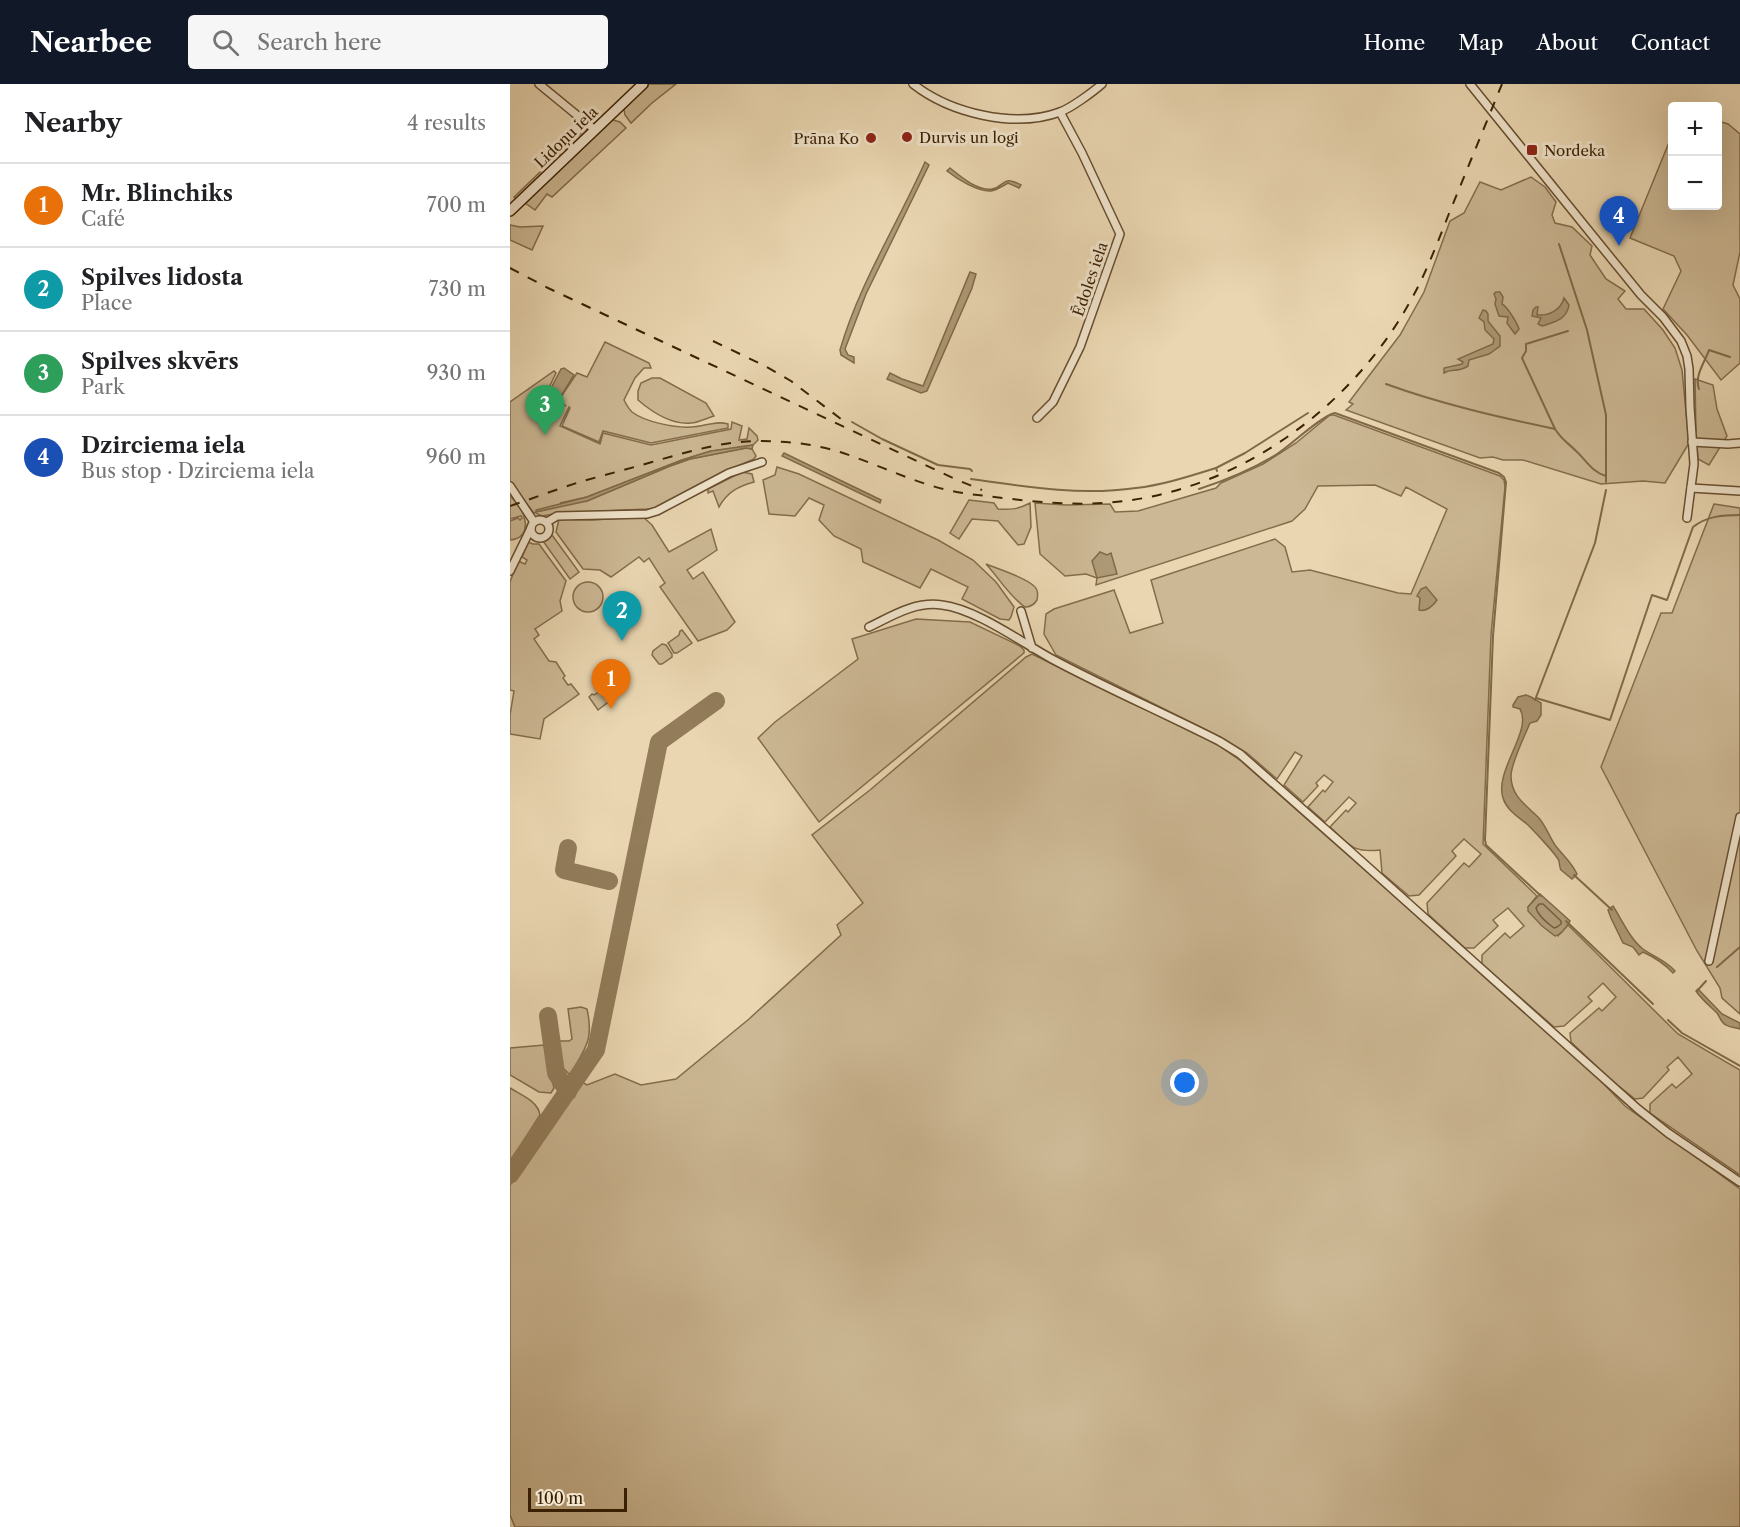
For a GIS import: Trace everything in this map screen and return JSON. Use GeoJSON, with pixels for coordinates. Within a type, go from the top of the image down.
{"type":"FeatureCollection","features":[{"type":"Feature","properties":{"kind":"street"},"geometry":{"type":"LineString","coordinates":[[539,84],[595,130]]}},
{"type":"Feature","properties":{"kind":"street","name":"Lidoņu iela"},"geometry":{"type":"LineString","coordinates":[[510,211],[643,84]]}},
{"type":"Feature","properties":{"kind":"street"},"geometry":{"type":"LineString","coordinates":[[914,84],[953,106],[1005,119],[1031,118],[1060,112],[1102,84]]}},
{"type":"Feature","properties":{"kind":"street"},"geometry":{"type":"LineString","coordinates":[[1470,84],[1641,295],[1668,322],[1681,341],[1689,369],[1694,464],[1687,518]]}},
{"type":"Feature","properties":{"kind":"street","name":"Ēdoles iela"},"geometry":{"type":"LineString","coordinates":[[1037,418],[1053,402],[1080,347],[1120,234],[1060,112]]}},
{"type":"Feature","properties":{"kind":"street"},"geometry":{"type":"LineString","coordinates":[[1692,442],[1740,443]]}},
{"type":"Feature","properties":{"kind":"street"},"geometry":{"type":"LineString","coordinates":[[547,522],[556,516],[647,514],[729,473],[762,462]]}},
{"type":"Feature","properties":{"kind":"street"},"geometry":{"type":"LineString","coordinates":[[510,486],[533,525],[534,536],[544,537],[549,530],[547,522]]}},
{"type":"Feature","properties":{"kind":"street"},"geometry":{"type":"LineString","coordinates":[[1691,488],[1740,490]]}},
{"type":"Feature","properties":{"kind":"street"},"geometry":{"type":"LineString","coordinates":[[510,572],[533,525],[540,519],[547,522]]}},
{"type":"Feature","properties":{"kind":"street"},"geometry":{"type":"LineString","coordinates":[[869,627],[912,607],[928,604],[965,610],[1032,648],[1219,741],[1240,754],[1638,1109],[1668,1133],[1740,1182]]}},
{"type":"Feature","properties":{"kind":"street"},"geometry":{"type":"LineString","coordinates":[[1021,611],[1032,648]]}},
{"type":"Feature","properties":{"kind":"street"},"geometry":{"type":"LineString","coordinates":[[1709,960],[1740,817]]}},
{"type":"Feature","properties":{"kind":"shaded area"},"geometry":{"type":"Polygon","coordinates":[[[648,84],[676,84],[631,123],[624,109],[648,84]]]}},
{"type":"Feature","properties":{"kind":"shaded area"},"geometry":{"type":"Polygon","coordinates":[[[610,121],[620,122],[626,128],[552,197],[547,194],[535,210],[525,203],[610,121]]]}},
{"type":"Feature","properties":{"kind":"shaded area"},"geometry":{"type":"Polygon","coordinates":[[[1722,122],[1740,134],[1740,252],[1733,285],[1740,299],[1740,363],[1721,380],[1687,335],[1663,309],[1681,271],[1674,256],[1630,238],[1668,145],[1668,210],[1722,210],[1722,122]]]}},
{"type":"Feature","properties":{"kind":"shaded area"},"geometry":{"type":"Polygon","coordinates":[[[586,128],[586,133],[517,200],[514,197],[586,128]]]}},
{"type":"Feature","properties":{"kind":"shaded area"},"geometry":{"type":"Polygon","coordinates":[[[1531,177],[1545,187],[1556,202],[1552,215],[1555,223],[1572,227],[1592,246],[1590,255],[1606,279],[1625,291],[1618,299],[1626,309],[1644,309],[1663,330],[1675,348],[1682,370],[1689,443],[1665,483],[1643,481],[1601,484],[1523,460],[1480,458],[1346,410],[1353,404],[1349,402],[1400,335],[1424,292],[1450,221],[1464,213],[1480,182],[1501,190],[1531,177]]]}},
{"type":"Feature","properties":{"kind":"shaded area"},"geometry":{"type":"Polygon","coordinates":[[[510,225],[543,226],[532,250],[510,240],[510,225]]]}},
{"type":"Feature","properties":{"kind":"shaded area"},"geometry":{"type":"Polygon","coordinates":[[[605,342],[649,363],[651,368],[644,368],[635,378],[624,400],[632,412],[644,419],[669,425],[691,427],[723,423],[728,424],[728,428],[651,443],[603,431],[599,442],[562,426],[569,407],[560,426],[600,444],[603,433],[651,445],[731,429],[732,422],[742,426],[739,440],[747,439],[749,428],[758,440],[748,447],[711,451],[682,460],[587,497],[560,503],[587,501],[690,459],[746,448],[752,449],[756,456],[657,508],[559,513],[542,516],[533,512],[521,496],[512,498],[521,508],[525,528],[523,534],[518,538],[510,540],[510,521],[522,518],[521,516],[510,519],[510,402],[554,371],[556,373],[545,396],[566,406],[559,400],[577,373],[587,377],[605,342]]]}},
{"type":"Feature","properties":{"kind":"shaded area"},"geometry":{"type":"Polygon","coordinates":[[[652,378],[660,378],[706,403],[714,416],[697,422],[684,423],[669,420],[656,413],[638,400],[641,383],[652,378]]]}},
{"type":"Feature","properties":{"kind":"shaded area"},"geometry":{"type":"Polygon","coordinates":[[[1695,379],[1713,385],[1717,409],[1727,436],[1709,465],[1698,459],[1695,379]]]}},
{"type":"Feature","properties":{"kind":"shaded area"},"geometry":{"type":"Polygon","coordinates":[[[1330,415],[1500,476],[1504,480],[1491,635],[1483,844],[1537,896],[1528,907],[1558,936],[1568,925],[1678,1034],[1740,1070],[1740,1175],[1650,1113],[1650,1104],[1672,1084],[1676,1088],[1692,1074],[1678,1057],[1667,1067],[1669,1070],[1643,1098],[1635,1099],[1571,1042],[1570,1033],[1599,1008],[1602,1011],[1616,997],[1603,983],[1588,997],[1592,1001],[1564,1026],[1554,1027],[1482,964],[1482,955],[1505,933],[1510,938],[1524,926],[1508,908],[1493,920],[1498,926],[1474,948],[1465,948],[1428,914],[1427,903],[1464,863],[1469,867],[1481,854],[1464,839],[1452,851],[1456,856],[1419,895],[1409,896],[1382,873],[1380,850],[1357,849],[1330,827],[1356,803],[1349,797],[1325,822],[1308,807],[1333,782],[1324,775],[1316,783],[1318,786],[1303,802],[1284,785],[1302,756],[1295,752],[1277,779],[1247,753],[1224,739],[1056,655],[1044,634],[1046,614],[1054,609],[1114,590],[1130,633],[1163,623],[1151,580],[1275,539],[1285,547],[1292,572],[1310,570],[1398,593],[1411,594],[1447,509],[1406,487],[1401,496],[1375,485],[1318,486],[1305,509],[1292,521],[1096,585],[1097,578],[1086,574],[1065,576],[1040,554],[1035,503],[1110,504],[1115,512],[1138,511],[1216,488],[1221,483],[1263,464],[1296,443],[1330,415]]]}},
{"type":"Feature","properties":{"kind":"shaded area"},"geometry":{"type":"Polygon","coordinates":[[[777,467],[799,474],[938,540],[973,560],[996,582],[1014,607],[1011,617],[1009,620],[1000,619],[962,599],[968,587],[931,569],[920,588],[863,562],[861,549],[834,536],[819,520],[824,505],[809,498],[795,516],[769,514],[763,480],[775,475],[777,467]]]}},
{"type":"Feature","properties":{"kind":"shaded area"},"geometry":{"type":"Polygon","coordinates":[[[742,472],[752,474],[754,482],[734,490],[719,507],[713,491],[708,493],[708,489],[742,472]]]}},
{"type":"Feature","properties":{"kind":"shaded area"},"geometry":{"type":"Polygon","coordinates":[[[969,500],[994,503],[998,509],[1018,508],[1030,503],[1031,527],[1024,544],[1018,545],[998,521],[972,519],[959,539],[950,533],[969,500]]]}},
{"type":"Feature","properties":{"kind":"shaded area"},"geometry":{"type":"Polygon","coordinates":[[[1714,504],[1740,508],[1740,1014],[1722,998],[1720,988],[1697,951],[1601,767],[1661,613],[1672,613],[1714,504]]]}},
{"type":"Feature","properties":{"kind":"shaded area"},"geometry":{"type":"Polygon","coordinates":[[[643,517],[652,525],[669,552],[711,529],[717,550],[687,570],[693,579],[703,572],[735,622],[727,630],[698,641],[660,587],[665,583],[649,558],[644,562],[639,557],[611,577],[600,570],[583,569],[556,532],[559,519],[643,517]]]}},
{"type":"Feature","properties":{"kind":"shaded area"},"geometry":{"type":"Polygon","coordinates":[[[552,535],[579,572],[570,579],[543,541],[552,535]]]}},
{"type":"Feature","properties":{"kind":"shaded area"},"geometry":{"type":"Polygon","coordinates":[[[528,542],[539,544],[566,581],[560,601],[562,611],[535,629],[539,635],[534,639],[549,661],[556,662],[568,685],[571,684],[579,694],[544,719],[540,739],[510,734],[514,691],[510,690],[510,582],[518,561],[525,564],[527,560],[522,557],[528,542]]]}},
{"type":"Feature","properties":{"kind":"shaded area"},"geometry":{"type":"Polygon","coordinates":[[[986,564],[1030,583],[1037,590],[1036,602],[1029,607],[1019,603],[986,564]]]}},
{"type":"Feature","properties":{"kind":"shaded area"},"geometry":{"type":"Polygon","coordinates":[[[588,582],[599,586],[603,597],[599,608],[588,612],[577,608],[573,597],[577,586],[588,582]]]}},
{"type":"Feature","properties":{"kind":"shaded area"},"geometry":{"type":"Polygon","coordinates":[[[916,619],[970,622],[1020,646],[1024,653],[819,822],[758,738],[775,722],[858,659],[852,639],[916,619]]]}},
{"type":"Feature","properties":{"kind":"shaded area"},"geometry":{"type":"Polygon","coordinates":[[[682,630],[692,643],[674,653],[668,643],[682,630]]]}},
{"type":"Feature","properties":{"kind":"shaded area"},"geometry":{"type":"Polygon","coordinates":[[[662,644],[666,645],[672,657],[659,664],[652,655],[653,651],[662,644]]]}},
{"type":"Feature","properties":{"kind":"shaded area"},"geometry":{"type":"Polygon","coordinates":[[[1032,654],[1218,745],[1241,761],[1560,1042],[1625,1106],[1740,1189],[1740,1527],[515,1527],[510,1515],[510,1185],[582,1082],[587,1085],[615,1074],[641,1085],[676,1079],[749,1019],[841,935],[837,925],[863,903],[812,835],[870,790],[1032,654]]]}},
{"type":"Feature","properties":{"kind":"shaded area"},"geometry":{"type":"Polygon","coordinates":[[[606,687],[612,696],[611,700],[598,710],[589,697],[606,687]]]}},
{"type":"Feature","properties":{"kind":"shaded area"},"geometry":{"type":"Polygon","coordinates":[[[581,1007],[587,1009],[589,1037],[570,1075],[561,1066],[557,1041],[572,1039],[568,1009],[581,1007]]]}},
{"type":"Feature","properties":{"kind":"shaded area"},"geometry":{"type":"Polygon","coordinates":[[[544,1045],[554,1088],[551,1093],[539,1092],[510,1075],[510,1048],[544,1045]]]}},
{"type":"Feature","properties":{"kind":"shaded area"},"geometry":{"type":"Polygon","coordinates":[[[510,1088],[533,1102],[540,1115],[510,1162],[510,1088]]]}},
{"type":"Feature","properties":{"kind":"water"},"geometry":{"type":"Polygon","coordinates":[[[925,162],[929,165],[866,294],[845,349],[848,355],[854,357],[854,363],[841,355],[840,350],[848,326],[868,278],[925,162]]]}},
{"type":"Feature","properties":{"kind":"water"},"geometry":{"type":"Polygon","coordinates":[[[950,168],[981,188],[996,188],[1007,181],[1021,185],[1019,188],[1008,183],[1000,188],[986,191],[951,174],[947,171],[950,168]]]}},
{"type":"Feature","properties":{"kind":"water"},"geometry":{"type":"Polygon","coordinates":[[[970,272],[976,274],[972,288],[927,391],[921,393],[887,379],[890,373],[923,386],[970,272]]]}},
{"type":"Feature","properties":{"kind":"water"},"geometry":{"type":"Polygon","coordinates":[[[1500,292],[1503,297],[1502,304],[1518,326],[1519,329],[1515,334],[1507,323],[1508,317],[1499,316],[1495,304],[1494,294],[1500,292]]]}},
{"type":"Feature","properties":{"kind":"water"},"geometry":{"type":"Polygon","coordinates":[[[1564,298],[1569,305],[1563,317],[1542,326],[1538,324],[1541,318],[1532,316],[1536,307],[1538,307],[1537,315],[1550,313],[1560,306],[1564,298]]]}},
{"type":"Feature","properties":{"kind":"water"},"geometry":{"type":"Polygon","coordinates":[[[1483,310],[1488,314],[1488,321],[1500,336],[1500,346],[1489,354],[1469,360],[1468,366],[1464,368],[1444,373],[1444,368],[1462,364],[1463,362],[1458,359],[1493,344],[1494,339],[1485,330],[1484,322],[1479,318],[1483,310]]]}},
{"type":"Feature","properties":{"kind":"water"},"geometry":{"type":"Polygon","coordinates":[[[564,368],[574,375],[561,396],[550,390],[561,369],[564,368]]]}},
{"type":"Feature","properties":{"kind":"water"},"geometry":{"type":"Polygon","coordinates":[[[753,445],[752,449],[746,448],[690,459],[587,501],[536,512],[536,510],[587,497],[682,460],[711,451],[753,445]]]}},
{"type":"Feature","properties":{"kind":"water"},"geometry":{"type":"Polygon","coordinates":[[[784,453],[881,500],[880,503],[782,456],[784,453]]]}},
{"type":"Feature","properties":{"kind":"water"},"geometry":{"type":"Polygon","coordinates":[[[1100,552],[1107,555],[1111,553],[1117,574],[1097,578],[1092,561],[1100,552]]]}},
{"type":"Feature","properties":{"kind":"water"},"geometry":{"type":"Polygon","coordinates":[[[1426,587],[1437,600],[1429,608],[1419,610],[1420,598],[1417,596],[1421,589],[1426,587]]]}},
{"type":"Feature","properties":{"kind":"water"},"geometry":{"type":"Polygon","coordinates":[[[1526,695],[1541,703],[1541,715],[1537,721],[1530,723],[1512,770],[1512,783],[1516,795],[1540,820],[1555,845],[1575,869],[1577,874],[1572,879],[1561,870],[1559,861],[1550,848],[1510,810],[1503,798],[1504,776],[1522,728],[1523,718],[1520,709],[1513,705],[1518,697],[1526,695]]]}},
{"type":"Feature","properties":{"kind":"water"},"geometry":{"type":"Polygon","coordinates":[[[1540,894],[1570,921],[1558,935],[1555,936],[1542,926],[1528,911],[1528,907],[1540,894]]]}},
{"type":"Feature","properties":{"kind":"water"},"geometry":{"type":"Polygon","coordinates":[[[1613,906],[1638,945],[1667,964],[1675,971],[1673,973],[1656,959],[1643,952],[1639,955],[1633,947],[1623,943],[1608,910],[1613,906]]]}},
{"type":"Feature","properties":{"kind":"water"},"geometry":{"type":"Polygon","coordinates":[[[1698,989],[1722,1014],[1740,1023],[1740,1029],[1723,1023],[1717,1013],[1698,994],[1696,991],[1698,989]]]}},
{"type":"Feature","properties":{"kind":"waterway"},"geometry":{"type":"LineString","coordinates":[[1559,244],[1587,330],[1606,415],[1606,482]]}},
{"type":"Feature","properties":{"kind":"waterway"},"geometry":{"type":"LineString","coordinates":[[1555,429],[1522,358],[1526,351],[1526,344],[1568,331]]}},
{"type":"Feature","properties":{"kind":"waterway"},"geometry":{"type":"LineString","coordinates":[[1699,389],[1699,374],[1709,350],[1730,357]]}},
{"type":"Feature","properties":{"kind":"waterway"},"geometry":{"type":"LineString","coordinates":[[1386,384],[1470,410],[1555,429],[1593,469],[1606,476]]}},
{"type":"Feature","properties":{"kind":"waterway"},"geometry":{"type":"LineString","coordinates":[[1217,471],[1216,468],[1245,453],[1308,413]]}},
{"type":"Feature","properties":{"kind":"waterway"},"geometry":{"type":"LineString","coordinates":[[1199,489],[1239,474],[1268,459],[1322,419],[1335,413],[1499,473],[1504,477],[1506,482],[1493,636],[1485,840],[1486,845],[1541,896]]}},
{"type":"Feature","properties":{"kind":"waterway"},"geometry":{"type":"LineString","coordinates":[[852,422],[938,465],[972,471]]}},
{"type":"Feature","properties":{"kind":"waterway"},"geometry":{"type":"LineString","coordinates":[[971,479],[1054,490],[1095,491],[1156,485],[1216,468]]}},
{"type":"Feature","properties":{"kind":"waterway"},"geometry":{"type":"LineString","coordinates":[[1535,700],[1595,543],[1606,490]]}},
{"type":"Feature","properties":{"kind":"waterway"},"geometry":{"type":"LineString","coordinates":[[1536,698],[1610,720],[1652,595],[1667,600],[1693,527],[1704,520],[1715,517],[1740,515]]}},
{"type":"Feature","properties":{"kind":"waterway"},"geometry":{"type":"LineString","coordinates":[[1574,875],[1612,910]]}},
{"type":"Feature","properties":{"kind":"waterway"},"geometry":{"type":"LineString","coordinates":[[1566,921],[1653,1004]]}},
{"type":"Feature","properties":{"kind":"waterway"},"geometry":{"type":"LineString","coordinates":[[1717,967],[1740,947]]}},
{"type":"Feature","properties":{"kind":"waterway"},"geometry":{"type":"LineString","coordinates":[[1697,991],[1706,981]]}},
{"type":"Feature","properties":{"kind":"waterway"},"geometry":{"type":"LineString","coordinates":[[1668,1020],[1682,1033],[1740,1066]]}},
{"type":"Feature","properties":{"kind":"taxiway"},"geometry":{"type":"LineString","coordinates":[[510,1175],[596,1050],[659,742],[716,701]]}},
{"type":"Feature","properties":{"kind":"taxiway"},"geometry":{"type":"LineString","coordinates":[[568,848],[564,870],[609,881]]}},
{"type":"Feature","properties":{"kind":"taxiway"},"geometry":{"type":"LineString","coordinates":[[548,1016],[556,1073],[568,1092]]}},
{"type":"Feature","properties":{"kind":"railway"},"geometry":{"type":"LineString","coordinates":[[510,506],[580,482],[692,451],[732,443],[760,441],[830,449],[919,482],[952,491],[1036,502],[1104,503],[1151,497],[1197,484],[1241,465],[1283,440],[1321,411],[1355,377],[1386,340],[1411,300],[1426,269],[1502,84]]}},
{"type":"Feature","properties":{"kind":"railway"},"geometry":{"type":"LineString","coordinates":[[510,268],[548,288],[982,490]]}},
{"type":"Feature","properties":{"kind":"railway"},"geometry":{"type":"LineString","coordinates":[[713,341],[791,381],[841,419]]}},
{"type":"Feature","properties":{"kind":"place","name":"Durvis un logi"},"geometry":{"type":"Point","coordinates":[907,137]}},
{"type":"Feature","properties":{"kind":"place","name":"Prāna Ko"},"geometry":{"type":"Point","coordinates":[871,138]}},
{"type":"Feature","properties":{"kind":"place","name":"Nordeka"},"geometry":{"type":"Point","coordinates":[1532,150]}},
{"type":"Feature","properties":{"kind":"place","name":"Dzirciema iela"},"geometry":{"type":"Point","coordinates":[1619,246]}},
{"type":"Feature","properties":{"kind":"place","name":"Spilves skvērs"},"geometry":{"type":"Point","coordinates":[545,435]}},
{"type":"Feature","properties":{"kind":"place","name":"Spilves lidosta"},"geometry":{"type":"Point","coordinates":[622,641]}},
{"type":"Feature","properties":{"kind":"place","name":"Mr. Blinchiks"},"geometry":{"type":"Point","coordinates":[611,709]}}]}
